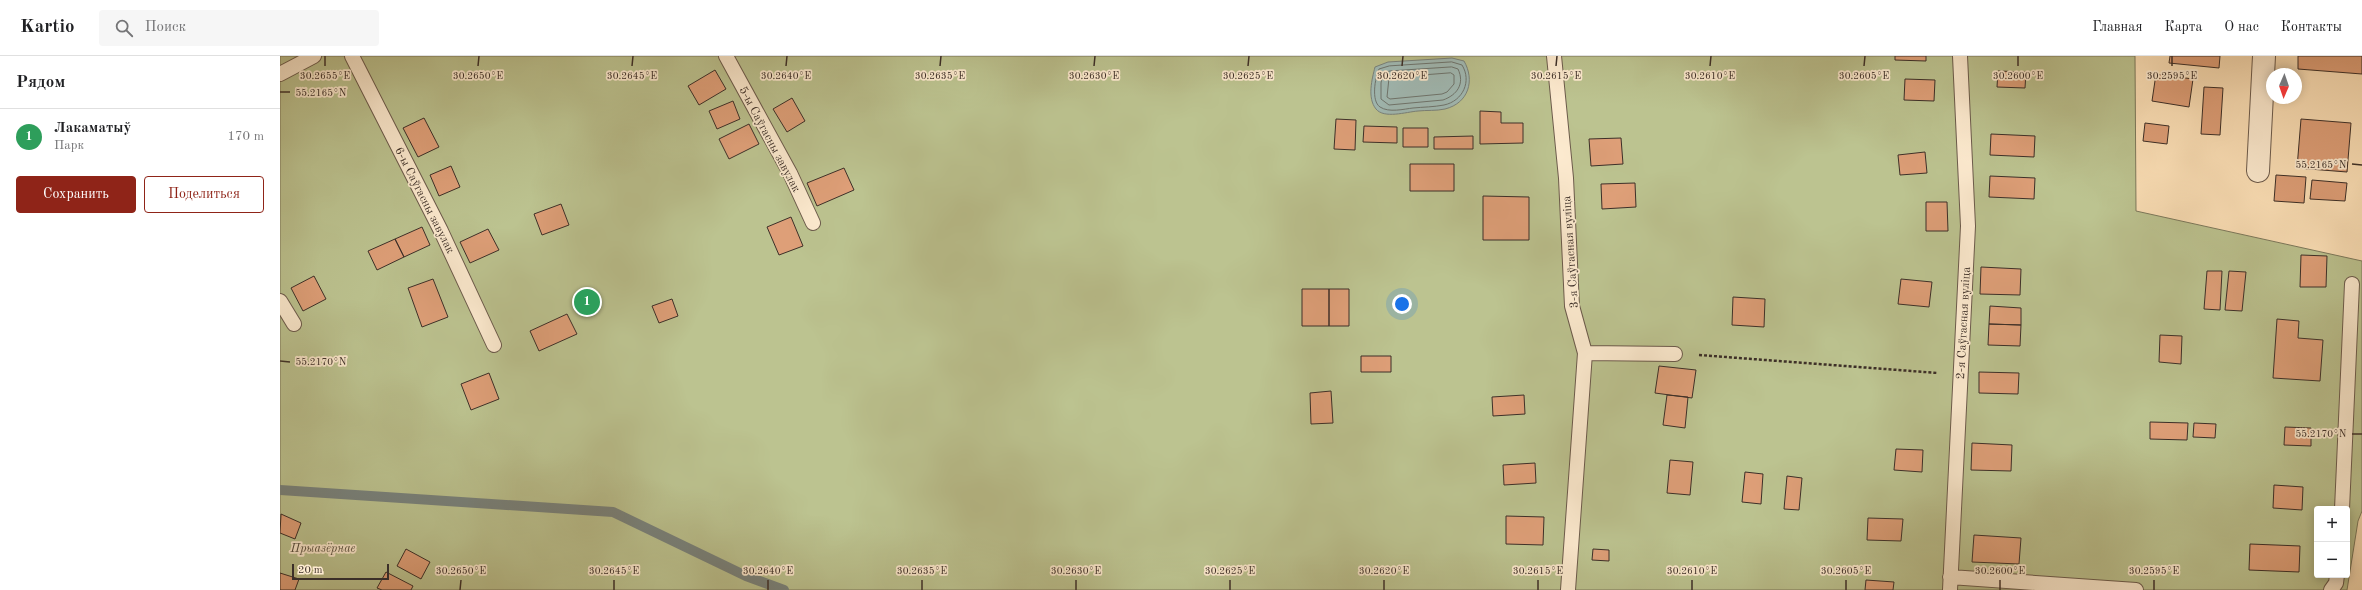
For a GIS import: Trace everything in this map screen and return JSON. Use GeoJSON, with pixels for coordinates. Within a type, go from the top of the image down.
{"type":"FeatureCollection","features":[{"type":"Feature","properties":{"kind":"street"},"geometry":{"type":"LineString","coordinates":[[2258,171],[2264,56]]}},
{"type":"Feature","properties":{"kind":"lane"},"geometry":{"type":"LineString","coordinates":[[280,74],[314,56]]}},
{"type":"Feature","properties":{"kind":"lane","name":"6-ы Саўгасны завулак"},"geometry":{"type":"LineString","coordinates":[[352,56],[441,231],[494,345]]}},
{"type":"Feature","properties":{"kind":"lane","name":"5-ы Саўгасны завулак"},"geometry":{"type":"LineString","coordinates":[[726,56],[790,173],[813,223]]}},
{"type":"Feature","properties":{"kind":"lane","name":"3-я Саўгасная вуліца"},"geometry":{"type":"LineString","coordinates":[[1554,56],[1566,178],[1572,306],[1585,353],[1568,590]]}},
{"type":"Feature","properties":{"kind":"lane","name":"2-я Саўгасная вуліца"},"geometry":{"type":"LineString","coordinates":[[1950,584],[1968,226],[1960,56]]}},
{"type":"Feature","properties":{"kind":"lane"},"geometry":{"type":"LineString","coordinates":[[2342,506],[2352,284]]}},
{"type":"Feature","properties":{"kind":"lane"},"geometry":{"type":"LineString","coordinates":[[280,301],[294,324]]}},
{"type":"Feature","properties":{"kind":"lane"},"geometry":{"type":"LineString","coordinates":[[1585,353],[1675,354]]}},
{"type":"Feature","properties":{"kind":"lane"},"geometry":{"type":"LineString","coordinates":[[2331,590],[2336,583],[2337,578]]}},
{"type":"Feature","properties":{"kind":"lane"},"geometry":{"type":"LineString","coordinates":[[1950,584],[2136,590]]}},
{"type":"Feature","properties":{"kind":"path"},"geometry":{"type":"LineString","coordinates":[[1675,354],[1960,375]]}},
{"type":"Feature","properties":{"kind":"green space","name":"Прыазёрнае"},"geometry":{"type":"Polygon","coordinates":[[[280,56],[2135,56],[2136,211],[2362,261],[2362,511],[2358,521],[2350,571],[2350,506],[2314,506],[2314,578],[2349,578],[2347,590],[280,590],[280,56]]]}},
{"type":"Feature","properties":{"kind":"water"},"geometry":{"type":"Polygon","coordinates":[[[1452,58],[1464,61],[1469,76],[1468,90],[1460,102],[1442,110],[1396,114],[1384,114],[1373,105],[1371,94],[1375,67],[1388,62],[1452,58]]]}},
{"type":"Feature","properties":{"kind":"building"},"geometry":{"type":"Polygon","coordinates":[[[1895,56],[1926,56],[1926,61],[1895,60],[1895,56]]]}},
{"type":"Feature","properties":{"kind":"building"},"geometry":{"type":"Polygon","coordinates":[[[2170,56],[2220,56],[2219,68],[2169,63],[2170,56]]]}},
{"type":"Feature","properties":{"kind":"building"},"geometry":{"type":"Polygon","coordinates":[[[2298,56],[2362,56],[2362,74],[2298,68],[2298,56]]]}},
{"type":"Feature","properties":{"kind":"building"},"geometry":{"type":"Polygon","coordinates":[[[715,70],[726,89],[699,105],[688,86],[715,70]]]}},
{"type":"Feature","properties":{"kind":"building"},"geometry":{"type":"Polygon","coordinates":[[[1998,71],[2026,72],[2025,88],[1997,87],[1998,71]]]}},
{"type":"Feature","properties":{"kind":"building"},"geometry":{"type":"Polygon","coordinates":[[[2156,74],[2193,79],[2189,107],[2152,101],[2156,74]]]}},
{"type":"Feature","properties":{"kind":"building"},"geometry":{"type":"Polygon","coordinates":[[[1905,79],[1935,80],[1934,101],[1904,100],[1905,79]]]}},
{"type":"Feature","properties":{"kind":"building"},"geometry":{"type":"Polygon","coordinates":[[[2204,87],[2223,88],[2220,135],[2201,134],[2204,87]]]}},
{"type":"Feature","properties":{"kind":"building"},"geometry":{"type":"Polygon","coordinates":[[[792,98],[805,121],[787,132],[773,109],[792,98]]]}},
{"type":"Feature","properties":{"kind":"building"},"geometry":{"type":"Polygon","coordinates":[[[733,101],[740,119],[717,129],[709,111],[733,101]]]}},
{"type":"Feature","properties":{"kind":"building"},"geometry":{"type":"Polygon","coordinates":[[[1480,111],[1501,112],[1501,123],[1523,123],[1523,143],[1480,144],[1480,111]]]}},
{"type":"Feature","properties":{"kind":"building"},"geometry":{"type":"Polygon","coordinates":[[[424,118],[439,147],[418,157],[403,128],[424,118]]]}},
{"type":"Feature","properties":{"kind":"building"},"geometry":{"type":"Polygon","coordinates":[[[1336,119],[1356,120],[1355,150],[1334,149],[1336,119]]]}},
{"type":"Feature","properties":{"kind":"building"},"geometry":{"type":"Polygon","coordinates":[[[2301,119],[2351,123],[2347,172],[2297,168],[2301,119]]]}},
{"type":"Feature","properties":{"kind":"building"},"geometry":{"type":"Polygon","coordinates":[[[2145,123],[2169,126],[2167,144],[2143,141],[2145,123]]]}},
{"type":"Feature","properties":{"kind":"building"},"geometry":{"type":"Polygon","coordinates":[[[749,124],[759,144],[729,159],[719,139],[749,124]]]}},
{"type":"Feature","properties":{"kind":"building"},"geometry":{"type":"Polygon","coordinates":[[[1364,126],[1397,127],[1397,143],[1363,142],[1364,126]]]}},
{"type":"Feature","properties":{"kind":"building"},"geometry":{"type":"Polygon","coordinates":[[[1403,128],[1428,128],[1428,147],[1403,147],[1403,128]]]}},
{"type":"Feature","properties":{"kind":"building"},"geometry":{"type":"Polygon","coordinates":[[[1991,134],[2035,136],[2034,157],[1990,155],[1991,134]]]}},
{"type":"Feature","properties":{"kind":"building"},"geometry":{"type":"Polygon","coordinates":[[[1473,136],[1473,149],[1434,149],[1434,137],[1473,136]]]}},
{"type":"Feature","properties":{"kind":"building"},"geometry":{"type":"Polygon","coordinates":[[[1621,138],[1623,164],[1591,166],[1589,139],[1621,138]]]}},
{"type":"Feature","properties":{"kind":"building"},"geometry":{"type":"Polygon","coordinates":[[[1925,152],[1927,173],[1900,175],[1898,155],[1925,152]]]}},
{"type":"Feature","properties":{"kind":"building"},"geometry":{"type":"Polygon","coordinates":[[[1410,164],[1454,164],[1454,191],[1410,191],[1410,164]]]}},
{"type":"Feature","properties":{"kind":"building"},"geometry":{"type":"Polygon","coordinates":[[[451,166],[460,187],[439,196],[430,175],[451,166]]]}},
{"type":"Feature","properties":{"kind":"building"},"geometry":{"type":"Polygon","coordinates":[[[844,168],[854,190],[817,206],[807,183],[844,168]]]}},
{"type":"Feature","properties":{"kind":"building"},"geometry":{"type":"Polygon","coordinates":[[[2276,175],[2306,177],[2304,203],[2274,201],[2276,175]]]}},
{"type":"Feature","properties":{"kind":"building"},"geometry":{"type":"Polygon","coordinates":[[[1990,176],[2035,178],[2034,199],[1989,197],[1990,176]]]}},
{"type":"Feature","properties":{"kind":"building"},"geometry":{"type":"Polygon","coordinates":[[[2312,180],[2347,183],[2345,201],[2310,199],[2312,180]]]}},
{"type":"Feature","properties":{"kind":"building"},"geometry":{"type":"Polygon","coordinates":[[[1635,183],[1636,207],[1602,209],[1601,184],[1635,183]]]}},
{"type":"Feature","properties":{"kind":"building"},"geometry":{"type":"Polygon","coordinates":[[[1483,196],[1529,197],[1529,240],[1483,240],[1483,196]]]}},
{"type":"Feature","properties":{"kind":"building"},"geometry":{"type":"Polygon","coordinates":[[[1926,202],[1947,202],[1948,231],[1926,231],[1926,202]]]}},
{"type":"Feature","properties":{"kind":"building"},"geometry":{"type":"Polygon","coordinates":[[[561,204],[569,225],[542,235],[534,214],[561,204]]]}},
{"type":"Feature","properties":{"kind":"building"},"geometry":{"type":"Polygon","coordinates":[[[791,217],[803,246],[779,255],[767,227],[791,217]]]}},
{"type":"Feature","properties":{"kind":"building"},"geometry":{"type":"Polygon","coordinates":[[[422,227],[430,245],[404,257],[395,239],[422,227]]]}},
{"type":"Feature","properties":{"kind":"building"},"geometry":{"type":"Polygon","coordinates":[[[488,229],[499,250],[470,263],[460,242],[488,229]]]}},
{"type":"Feature","properties":{"kind":"building"},"geometry":{"type":"Polygon","coordinates":[[[395,239],[404,257],[377,270],[368,251],[395,239]]]}},
{"type":"Feature","properties":{"kind":"building"},"geometry":{"type":"Polygon","coordinates":[[[2301,255],[2327,256],[2326,287],[2300,287],[2301,255]]]}},
{"type":"Feature","properties":{"kind":"building"},"geometry":{"type":"Polygon","coordinates":[[[1981,267],[2021,269],[2020,295],[1980,294],[1981,267]]]}},
{"type":"Feature","properties":{"kind":"building"},"geometry":{"type":"Polygon","coordinates":[[[2207,271],[2222,271],[2220,310],[2204,309],[2207,271]]]}},
{"type":"Feature","properties":{"kind":"building"},"geometry":{"type":"Polygon","coordinates":[[[2229,271],[2246,272],[2242,311],[2225,310],[2229,271]]]}},
{"type":"Feature","properties":{"kind":"building"},"geometry":{"type":"Polygon","coordinates":[[[314,276],[326,299],[303,311],[291,288],[314,276]]]}},
{"type":"Feature","properties":{"kind":"building"},"geometry":{"type":"Polygon","coordinates":[[[433,279],[448,317],[422,327],[408,288],[433,279]]]}},
{"type":"Feature","properties":{"kind":"building"},"geometry":{"type":"Polygon","coordinates":[[[1901,279],[1932,282],[1929,307],[1898,304],[1901,279]]]}},
{"type":"Feature","properties":{"kind":"building"},"geometry":{"type":"Polygon","coordinates":[[[1302,289],[1329,289],[1329,326],[1302,326],[1302,289]]]}},
{"type":"Feature","properties":{"kind":"building"},"geometry":{"type":"Polygon","coordinates":[[[1329,289],[1349,289],[1349,326],[1329,326],[1329,289]]]}},
{"type":"Feature","properties":{"kind":"building"},"geometry":{"type":"Polygon","coordinates":[[[1733,297],[1765,299],[1764,327],[1732,325],[1733,297]]]}},
{"type":"Feature","properties":{"kind":"building"},"geometry":{"type":"Polygon","coordinates":[[[672,299],[678,316],[659,323],[652,306],[672,299]]]}},
{"type":"Feature","properties":{"kind":"building"},"geometry":{"type":"Polygon","coordinates":[[[1990,306],[2021,308],[2021,325],[1989,324],[1990,306]]]}},
{"type":"Feature","properties":{"kind":"building"},"geometry":{"type":"Polygon","coordinates":[[[567,314],[577,334],[539,351],[530,331],[567,314]]]}},
{"type":"Feature","properties":{"kind":"building"},"geometry":{"type":"Polygon","coordinates":[[[2277,319],[2299,321],[2298,338],[2323,340],[2320,381],[2273,378],[2277,319]]]}},
{"type":"Feature","properties":{"kind":"building"},"geometry":{"type":"Polygon","coordinates":[[[1989,324],[2021,325],[2020,346],[1988,345],[1989,324]]]}},
{"type":"Feature","properties":{"kind":"building"},"geometry":{"type":"Polygon","coordinates":[[[2160,335],[2182,336],[2181,364],[2159,362],[2160,335]]]}},
{"type":"Feature","properties":{"kind":"building"},"geometry":{"type":"Polygon","coordinates":[[[1361,356],[1391,356],[1391,372],[1361,372],[1361,356]]]}},
{"type":"Feature","properties":{"kind":"building"},"geometry":{"type":"Polygon","coordinates":[[[1659,366],[1696,370],[1692,398],[1655,393],[1659,366]]]}},
{"type":"Feature","properties":{"kind":"building"},"geometry":{"type":"Polygon","coordinates":[[[1979,372],[2019,373],[2018,394],[1979,393],[1979,372]]]}},
{"type":"Feature","properties":{"kind":"building"},"geometry":{"type":"Polygon","coordinates":[[[489,373],[499,399],[471,410],[461,384],[489,373]]]}},
{"type":"Feature","properties":{"kind":"building"},"geometry":{"type":"Polygon","coordinates":[[[1331,391],[1333,423],[1311,424],[1310,393],[1331,391]]]}},
{"type":"Feature","properties":{"kind":"building"},"geometry":{"type":"Polygon","coordinates":[[[1524,395],[1525,414],[1493,416],[1492,397],[1524,395]]]}},
{"type":"Feature","properties":{"kind":"building"},"geometry":{"type":"Polygon","coordinates":[[[1667,395],[1688,397],[1685,428],[1663,425],[1667,395]]]}},
{"type":"Feature","properties":{"kind":"building"},"geometry":{"type":"Polygon","coordinates":[[[2150,422],[2188,423],[2187,440],[2150,439],[2150,422]]]}},
{"type":"Feature","properties":{"kind":"building"},"geometry":{"type":"Polygon","coordinates":[[[2194,423],[2216,424],[2215,438],[2193,437],[2194,423]]]}},
{"type":"Feature","properties":{"kind":"building"},"geometry":{"type":"Polygon","coordinates":[[[2285,427],[2311,428],[2311,446],[2284,445],[2285,427]]]}},
{"type":"Feature","properties":{"kind":"building"},"geometry":{"type":"Polygon","coordinates":[[[1972,443],[2012,445],[2011,471],[1971,470],[1972,443]]]}},
{"type":"Feature","properties":{"kind":"building"},"geometry":{"type":"Polygon","coordinates":[[[1896,449],[1923,450],[1922,472],[1894,470],[1896,449]]]}},
{"type":"Feature","properties":{"kind":"building"},"geometry":{"type":"Polygon","coordinates":[[[1670,460],[1693,462],[1690,495],[1667,493],[1670,460]]]}},
{"type":"Feature","properties":{"kind":"building"},"geometry":{"type":"Polygon","coordinates":[[[1535,463],[1536,483],[1504,485],[1503,465],[1535,463]]]}},
{"type":"Feature","properties":{"kind":"building"},"geometry":{"type":"Polygon","coordinates":[[[1745,472],[1763,474],[1761,504],[1742,502],[1745,472]]]}},
{"type":"Feature","properties":{"kind":"building"},"geometry":{"type":"Polygon","coordinates":[[[1787,476],[1802,478],[1799,510],[1784,509],[1787,476]]]}},
{"type":"Feature","properties":{"kind":"building"},"geometry":{"type":"Polygon","coordinates":[[[2274,485],[2303,487],[2302,510],[2273,508],[2274,485]]]}},
{"type":"Feature","properties":{"kind":"building"},"geometry":{"type":"Polygon","coordinates":[[[281,514],[301,523],[295,539],[280,533],[281,514]]]}},
{"type":"Feature","properties":{"kind":"building"},"geometry":{"type":"Polygon","coordinates":[[[1506,516],[1544,517],[1543,545],[1506,544],[1506,516]]]}},
{"type":"Feature","properties":{"kind":"building"},"geometry":{"type":"Polygon","coordinates":[[[1868,518],[1903,519],[1901,541],[1867,540],[1868,518]]]}},
{"type":"Feature","properties":{"kind":"building"},"geometry":{"type":"Polygon","coordinates":[[[1974,535],[2021,538],[2019,564],[1972,562],[1974,535]]]}},
{"type":"Feature","properties":{"kind":"building"},"geometry":{"type":"Polygon","coordinates":[[[2250,544],[2300,546],[2299,572],[2249,570],[2250,544]]]}},
{"type":"Feature","properties":{"kind":"building"},"geometry":{"type":"Polygon","coordinates":[[[406,549],[430,562],[421,579],[397,566],[406,549]]]}},
{"type":"Feature","properties":{"kind":"building"},"geometry":{"type":"Polygon","coordinates":[[[1593,549],[1609,550],[1609,561],[1592,560],[1593,549]]]}},
{"type":"Feature","properties":{"kind":"building"},"geometry":{"type":"Polygon","coordinates":[[[386,572],[413,586],[411,590],[382,590],[377,588],[386,572]]]}},
{"type":"Feature","properties":{"kind":"building"},"geometry":{"type":"Polygon","coordinates":[[[280,573],[299,579],[295,590],[280,590],[280,573]]]}},
{"type":"Feature","properties":{"kind":"building"},"geometry":{"type":"Polygon","coordinates":[[[1866,580],[1894,582],[1893,590],[1865,590],[1866,580]]]}},
{"type":"Feature","properties":{"kind":"waterway"},"geometry":{"type":"LineString","coordinates":[[280,490],[613,512],[746,576],[784,590]]}},
{"type":"Feature","properties":{"kind":"place","name":"Лакаматыў"},"geometry":{"type":"Point","coordinates":[587,302]}}]}
